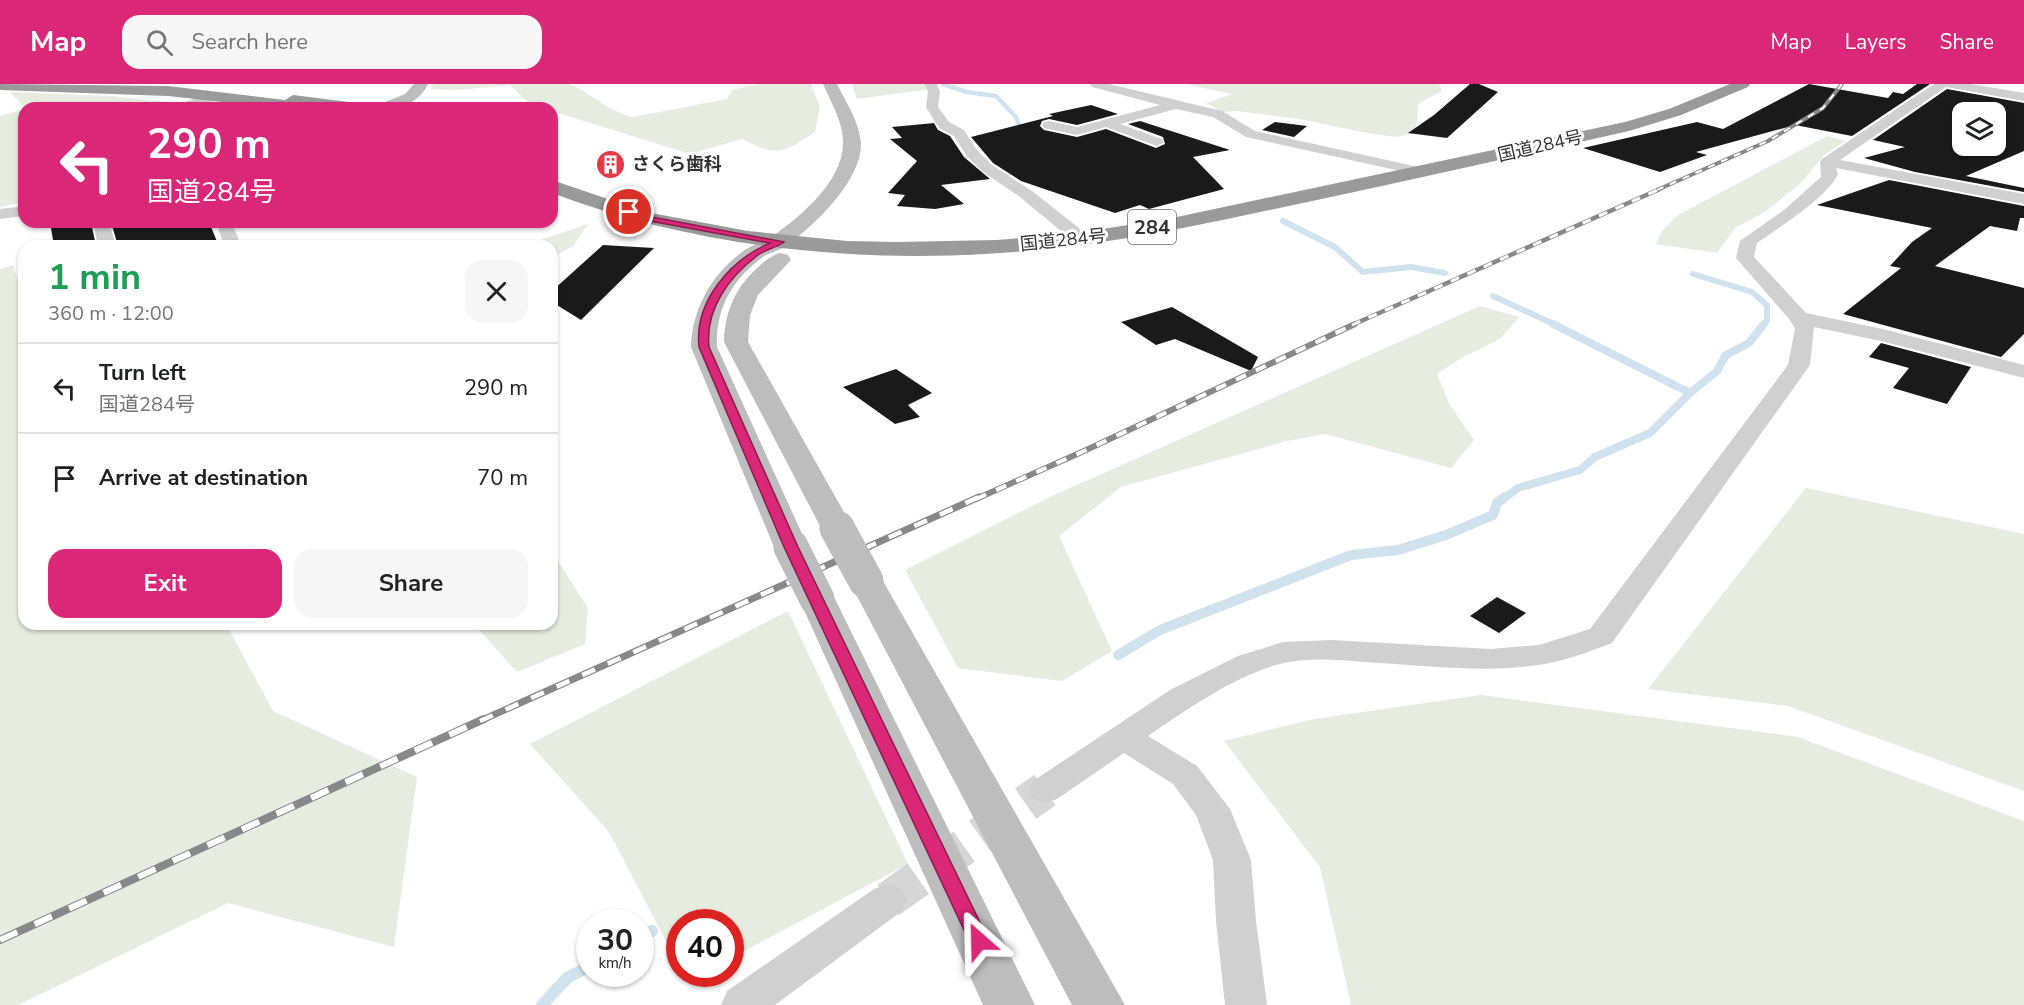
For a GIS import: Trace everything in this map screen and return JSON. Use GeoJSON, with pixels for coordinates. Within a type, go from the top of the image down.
{"type":"FeatureCollection","features":[{"type":"Feature","properties":{"kind":"highway","name":"国道284号"},"geometry":{"type":"LineString","coordinates":[[558,174],[587,186],[664,211],[784,238],[953,239],[1073,232],[1140,222],[1592,126],[1633,115],[1721,84]]}},
{"type":"Feature","properties":{"kind":"highway","name":"国道284号"},"geometry":{"type":"LineString","coordinates":[[558,188],[650,219],[784,238],[887,249],[1046,243],[1179,222],[1423,172],[1629,126],[1675,112],[1743,84]]}},
{"type":"Feature","properties":{"kind":"highway"},"geometry":{"type":"LineString","coordinates":[[0,86],[175,88],[302,102]]}},
{"type":"Feature","properties":{"kind":"highway"},"geometry":{"type":"LineString","coordinates":[[61,87],[216,96],[266,102]]}},
{"type":"Feature","properties":{"kind":"street"},"geometry":{"type":"LineString","coordinates":[[400,102],[418,91],[420,84]]}},
{"type":"Feature","properties":{"kind":"street"},"geometry":{"type":"LineString","coordinates":[[830,84],[852,142],[849,160],[843,175],[825,198],[784,238],[757,252],[735,270],[713,300],[702,330],[704,347],[791,547],[1009,1005]]}},
{"type":"Feature","properties":{"kind":"street"},"geometry":{"type":"LineString","coordinates":[[931,84],[934,92],[932,106],[944,125],[959,134],[971,152],[987,168],[1026,194],[1073,232]]}},
{"type":"Feature","properties":{"kind":"street"},"geometry":{"type":"LineString","coordinates":[[1096,84],[1132,95],[1217,114],[1251,134],[1423,172]]}},
{"type":"Feature","properties":{"kind":"street"},"geometry":{"type":"LineString","coordinates":[[1827,162],[1942,84]]}},
{"type":"Feature","properties":{"kind":"street"},"geometry":{"type":"LineString","coordinates":[[1950,84],[2024,98]]}},
{"type":"Feature","properties":{"kind":"street"},"geometry":{"type":"LineString","coordinates":[[198,102],[216,96]]}},
{"type":"Feature","properties":{"kind":"street"},"geometry":{"type":"LineString","coordinates":[[1049,125],[1077,131],[1178,104]]}},
{"type":"Feature","properties":{"kind":"street"},"geometry":{"type":"LineString","coordinates":[[1087,117],[1157,142]]}},
{"type":"Feature","properties":{"kind":"street"},"geometry":{"type":"LineString","coordinates":[[1827,162],[2024,199]]}},
{"type":"Feature","properties":{"kind":"street"},"geometry":{"type":"LineString","coordinates":[[1046,790],[1181,698],[1248,663],[1283,652],[1332,650],[1491,659],[1539,655],[1601,636],[1799,365],[1805,329],[1799,318],[1745,258],[1749,242],[1790,213],[1828,179],[1830,174],[1827,162]]}},
{"type":"Feature","properties":{"kind":"street"},"geometry":{"type":"LineString","coordinates":[[0,214],[18,212]]}},
{"type":"Feature","properties":{"kind":"street"},"geometry":{"type":"LineString","coordinates":[[784,238],[783,257],[754,282],[739,306],[735,323],[736,342],[1099,1005]]}},
{"type":"Feature","properties":{"kind":"street"},"geometry":{"type":"LineString","coordinates":[[1799,318],[1883,335],[2024,372]]}},
{"type":"Feature","properties":{"kind":"street"},"geometry":{"type":"LineString","coordinates":[[1124,737],[1185,775],[1212,809],[1232,860],[1236,921],[1246,1005]]}},
{"type":"Feature","properties":{"kind":"street"},"geometry":{"type":"LineString","coordinates":[[754,1001],[888,900]]}},
{"type":"Feature","properties":{"kind":"shaded area"},"geometry":{"type":"Polygon","coordinates":[[[433,84],[569,84],[608,107],[633,117],[727,99],[732,90],[759,84],[811,84],[820,107],[815,132],[787,148],[772,151],[742,139],[690,154],[558,113],[558,102],[530,102],[510,85],[457,90],[431,89],[433,84]]]}},
{"type":"Feature","properties":{"kind":"shaded area"},"geometry":{"type":"Polygon","coordinates":[[[851,84],[927,84],[931,89],[857,99],[851,84]]]}},
{"type":"Feature","properties":{"kind":"shaded area"},"geometry":{"type":"Polygon","coordinates":[[[1185,84],[1439,84],[1442,91],[1418,104],[1416,133],[1396,137],[1299,119],[1237,111],[1222,112],[1206,103],[1232,94],[1185,84]]]}},
{"type":"Feature","properties":{"kind":"shaded area"},"geometry":{"type":"Polygon","coordinates":[[[10,92],[112,96],[168,102],[19,102],[10,92]]]}},
{"type":"Feature","properties":{"kind":"shaded area"},"geometry":{"type":"Polygon","coordinates":[[[18,111],[18,203],[0,207],[0,116],[18,111]]]}},
{"type":"Feature","properties":{"kind":"shaded area"},"geometry":{"type":"Polygon","coordinates":[[[1827,136],[1846,141],[1824,155],[1801,183],[1765,212],[1735,228],[1717,253],[1656,244],[1662,231],[1678,215],[1827,136]]]}},
{"type":"Feature","properties":{"kind":"shaded area"},"geometry":{"type":"Polygon","coordinates":[[[588,224],[573,246],[558,255],[558,240],[541,240],[588,224]]]}},
{"type":"Feature","properties":{"kind":"shaded area"},"geometry":{"type":"Polygon","coordinates":[[[13,265],[18,281],[18,630],[229,630],[273,711],[417,777],[394,947],[228,903],[18,1005],[0,1005],[0,269],[13,265]]]}},
{"type":"Feature","properties":{"kind":"shaded area"},"geometry":{"type":"Polygon","coordinates":[[[1480,306],[1519,317],[1500,339],[1463,357],[1437,374],[1450,405],[1474,440],[1451,468],[1325,434],[1287,441],[1121,487],[1059,536],[1112,651],[1062,681],[958,668],[905,570],[1052,496],[1480,306]]]}},
{"type":"Feature","properties":{"kind":"shaded area"},"geometry":{"type":"Polygon","coordinates":[[[1806,488],[2024,534],[2024,791],[1788,706],[1648,689],[1806,488]]]}},
{"type":"Feature","properties":{"kind":"shaded area"},"geometry":{"type":"Polygon","coordinates":[[[558,561],[588,608],[585,644],[517,672],[479,630],[558,630],[558,561]]]}},
{"type":"Feature","properties":{"kind":"shaded area"},"geometry":{"type":"Polygon","coordinates":[[[788,611],[908,864],[744,951],[744,909],[666,909],[666,941],[654,918],[654,909],[649,909],[609,832],[530,744],[788,611]]]}},
{"type":"Feature","properties":{"kind":"shaded area"},"geometry":{"type":"Polygon","coordinates":[[[1481,695],[1798,737],[2024,821],[2024,1005],[1351,1005],[1320,867],[1224,741],[1314,719],[1481,695]]]}},
{"type":"Feature","properties":{"kind":"building"},"geometry":{"type":"Polygon","coordinates":[[[1470,84],[1479,84],[1498,92],[1447,138],[1408,133],[1434,115],[1470,84]]]}},
{"type":"Feature","properties":{"kind":"building"},"geometry":{"type":"Polygon","coordinates":[[[1809,84],[1888,98],[1893,92],[1903,94],[1917,84],[1930,84],[1852,136],[1795,125],[1696,152],[1707,155],[1660,172],[1583,148],[1697,122],[1723,129],[1809,84]]]}},
{"type":"Feature","properties":{"kind":"building"},"geometry":{"type":"Polygon","coordinates":[[[1947,89],[2024,103],[2024,151],[1966,176],[2024,188],[2024,192],[1915,172],[1864,158],[1905,147],[1873,140],[1947,89]]]}},
{"type":"Feature","properties":{"kind":"building"},"geometry":{"type":"Polygon","coordinates":[[[1091,105],[1118,114],[1077,125],[1049,119],[1042,121],[1040,126],[1044,130],[1077,137],[1106,129],[1156,148],[1165,144],[1163,137],[1128,124],[1140,121],[1230,150],[1193,157],[1224,189],[1149,209],[1140,205],[1115,213],[1021,181],[993,163],[971,137],[1053,116],[1049,114],[1091,105]]]}},
{"type":"Feature","properties":{"kind":"building"},"geometry":{"type":"Polygon","coordinates":[[[1275,122],[1307,126],[1294,137],[1262,130],[1275,122]]]}},
{"type":"Feature","properties":{"kind":"building"},"geometry":{"type":"Polygon","coordinates":[[[934,123],[938,130],[950,136],[964,157],[990,179],[941,185],[964,204],[935,209],[897,206],[905,195],[888,193],[917,161],[890,139],[902,138],[892,127],[934,123]]]}},
{"type":"Feature","properties":{"kind":"building"},"geometry":{"type":"Polygon","coordinates":[[[1889,180],[2024,206],[2024,218],[2020,218],[2017,231],[1990,226],[1935,266],[2024,288],[2024,334],[2001,357],[1843,314],[1901,268],[1890,266],[1912,242],[1932,228],[1817,205],[1889,180]]]}},
{"type":"Feature","properties":{"kind":"building"},"geometry":{"type":"Polygon","coordinates":[[[51,228],[92,228],[95,240],[53,240],[51,228]]]}},
{"type":"Feature","properties":{"kind":"building"},"geometry":{"type":"Polygon","coordinates":[[[113,228],[211,228],[216,240],[116,240],[113,228]]]}},
{"type":"Feature","properties":{"kind":"building"},"geometry":{"type":"Polygon","coordinates":[[[603,245],[654,248],[581,320],[558,306],[558,286],[603,245]]]}},
{"type":"Feature","properties":{"kind":"building"},"geometry":{"type":"Polygon","coordinates":[[[1172,307],[1258,357],[1251,371],[1175,339],[1156,345],[1121,322],[1172,307]]]}},
{"type":"Feature","properties":{"kind":"building"},"geometry":{"type":"Polygon","coordinates":[[[1881,343],[1971,367],[1947,404],[1893,388],[1909,368],[1869,357],[1881,343]]]}},
{"type":"Feature","properties":{"kind":"building"},"geometry":{"type":"Polygon","coordinates":[[[896,369],[932,393],[908,405],[920,417],[895,424],[843,387],[896,369]]]}},
{"type":"Feature","properties":{"kind":"building"},"geometry":{"type":"Polygon","coordinates":[[[1497,597],[1526,613],[1499,633],[1470,616],[1497,597]]]}},
{"type":"Feature","properties":{"kind":"waterway"},"geometry":{"type":"LineString","coordinates":[[943,84],[967,92],[996,96],[1016,117],[1023,134]]}},
{"type":"Feature","properties":{"kind":"waterway"},"geometry":{"type":"LineString","coordinates":[[1283,221],[1335,247],[1363,272],[1411,267],[1445,273]]}},
{"type":"Feature","properties":{"kind":"waterway"},"geometry":{"type":"LineString","coordinates":[[1693,274],[1752,292],[1767,305],[1767,320],[1763,325]]}},
{"type":"Feature","properties":{"kind":"waterway"},"geometry":{"type":"LineString","coordinates":[[1493,296],[1556,325]]}},
{"type":"Feature","properties":{"kind":"waterway"},"geometry":{"type":"LineString","coordinates":[[1553,324],[1690,393]]}},
{"type":"Feature","properties":{"kind":"waterway"},"geometry":{"type":"LineString","coordinates":[[1690,393],[1717,371],[1726,355],[1749,343],[1764,324]]}},
{"type":"Feature","properties":{"kind":"waterway"},"geometry":{"type":"LineString","coordinates":[[1503,499],[1518,488],[1580,470],[1595,457],[1650,433],[1690,393]]}},
{"type":"Feature","properties":{"kind":"waterway"},"geometry":{"type":"LineString","coordinates":[[1118,655],[1160,630],[1351,555],[1398,550],[1446,535],[1493,515],[1497,503],[1505,497]]}},
{"type":"Feature","properties":{"kind":"waterway"},"geometry":{"type":"LineString","coordinates":[[542,1005],[567,978],[576,973]]}},
{"type":"Feature","properties":{"kind":"tunnel"},"geometry":{"type":"LineString","coordinates":[[888,900],[1045,790]]}},
{"type":"Feature","properties":{"kind":"railway"},"geometry":{"type":"LineString","coordinates":[[1657,190],[1768,141],[1823,108],[1842,84]]}},
{"type":"Feature","properties":{"kind":"railway"},"geometry":{"type":"LineString","coordinates":[[1352,325],[1660,189]]}},
{"type":"Feature","properties":{"kind":"railway"},"geometry":{"type":"LineString","coordinates":[[976,499],[1355,324]]}},
{"type":"Feature","properties":{"kind":"railway"},"geometry":{"type":"LineString","coordinates":[[480,721],[979,497]]}},
{"type":"Feature","properties":{"kind":"railway"},"geometry":{"type":"LineString","coordinates":[[0,940],[484,719]]}},
{"type":"Feature","properties":{"kind":"place","name":"さくら歯科"},"geometry":{"type":"Point","coordinates":[611,164]}},
{"type":"Feature","properties":{"kind":"route"},"geometry":{"type":"LineString","coordinates":[[629,212],[650,219],[779,242],[757,252],[735,270],[717,292],[702,330],[704,347],[791,547],[979,941]]}}]}
